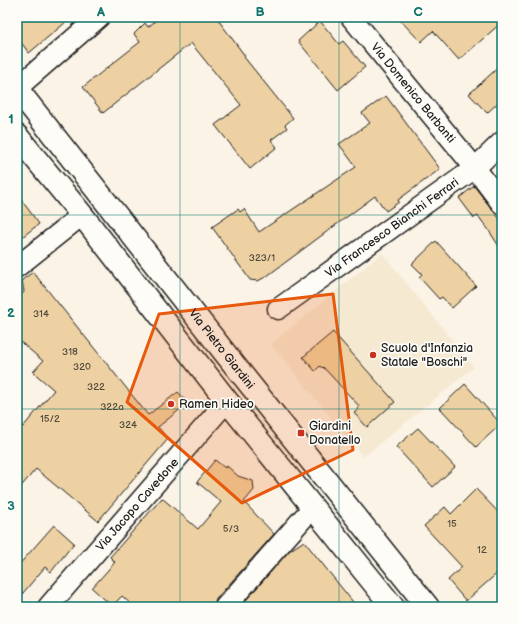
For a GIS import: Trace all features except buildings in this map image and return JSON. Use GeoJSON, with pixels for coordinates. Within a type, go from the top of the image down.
{"type":"FeatureCollection","features":[{"type":"Feature","properties":{"kind":"street"},"geometry":{"type":"LineString","coordinates":[[17,89],[99,17]]}},
{"type":"Feature","properties":{"kind":"street","name":"Via Domenico Barbanti"},"geometry":{"type":"LineString","coordinates":[[351,17],[475,168],[502,204]]}},
{"type":"Feature","properties":{"kind":"street","name":"Via Pietro Giardini"},"geometry":{"type":"LineString","coordinates":[[17,89],[236,367],[428,607]]}},
{"type":"Feature","properties":{"kind":"street"},"geometry":{"type":"LineString","coordinates":[[17,136],[82,215],[227,401],[393,607]]}},
{"type":"Feature","properties":{"kind":"street","name":"Via Francesco Bianchi Ferrari"},"geometry":{"type":"LineString","coordinates":[[278,309],[475,168],[502,142]]}},
{"type":"Feature","properties":{"kind":"street"},"geometry":{"type":"LineString","coordinates":[[17,267],[82,215]]}},
{"type":"Feature","properties":{"kind":"street","name":"Via Jacopo Cavedone"},"geometry":{"type":"LineString","coordinates":[[48,607],[227,401]]}},
{"type":"Feature","properties":{"kind":"street"},"geometry":{"type":"LineString","coordinates":[[225,607],[313,507]]}},
{"type":"Feature","properties":{"kind":"highlighted area"},"geometry":{"type":"Polygon","coordinates":[[[333,294],[353,450],[242,503],[127,402],[159,314],[333,294]]]}},
{"type":"Feature","properties":{"kind":"shaded area","name":"Scuola d'Infanzia Statale \"Boschi\""},"geometry":{"type":"Polygon","coordinates":[[[382,253],[474,367],[363,457],[271,344],[382,253]]]}},
{"type":"Feature","properties":{"kind":"place","name":"Scuola d'Infanzia Statale \"Boschi\""},"geometry":{"type":"Point","coordinates":[373,355]}},
{"type":"Feature","properties":{"kind":"place","name":"Ramen Hideo"},"geometry":{"type":"Point","coordinates":[171,404]}},
{"type":"Feature","properties":{"kind":"place","name":"Giardini Donatello"},"geometry":{"type":"Point","coordinates":[301,433]}}]}
